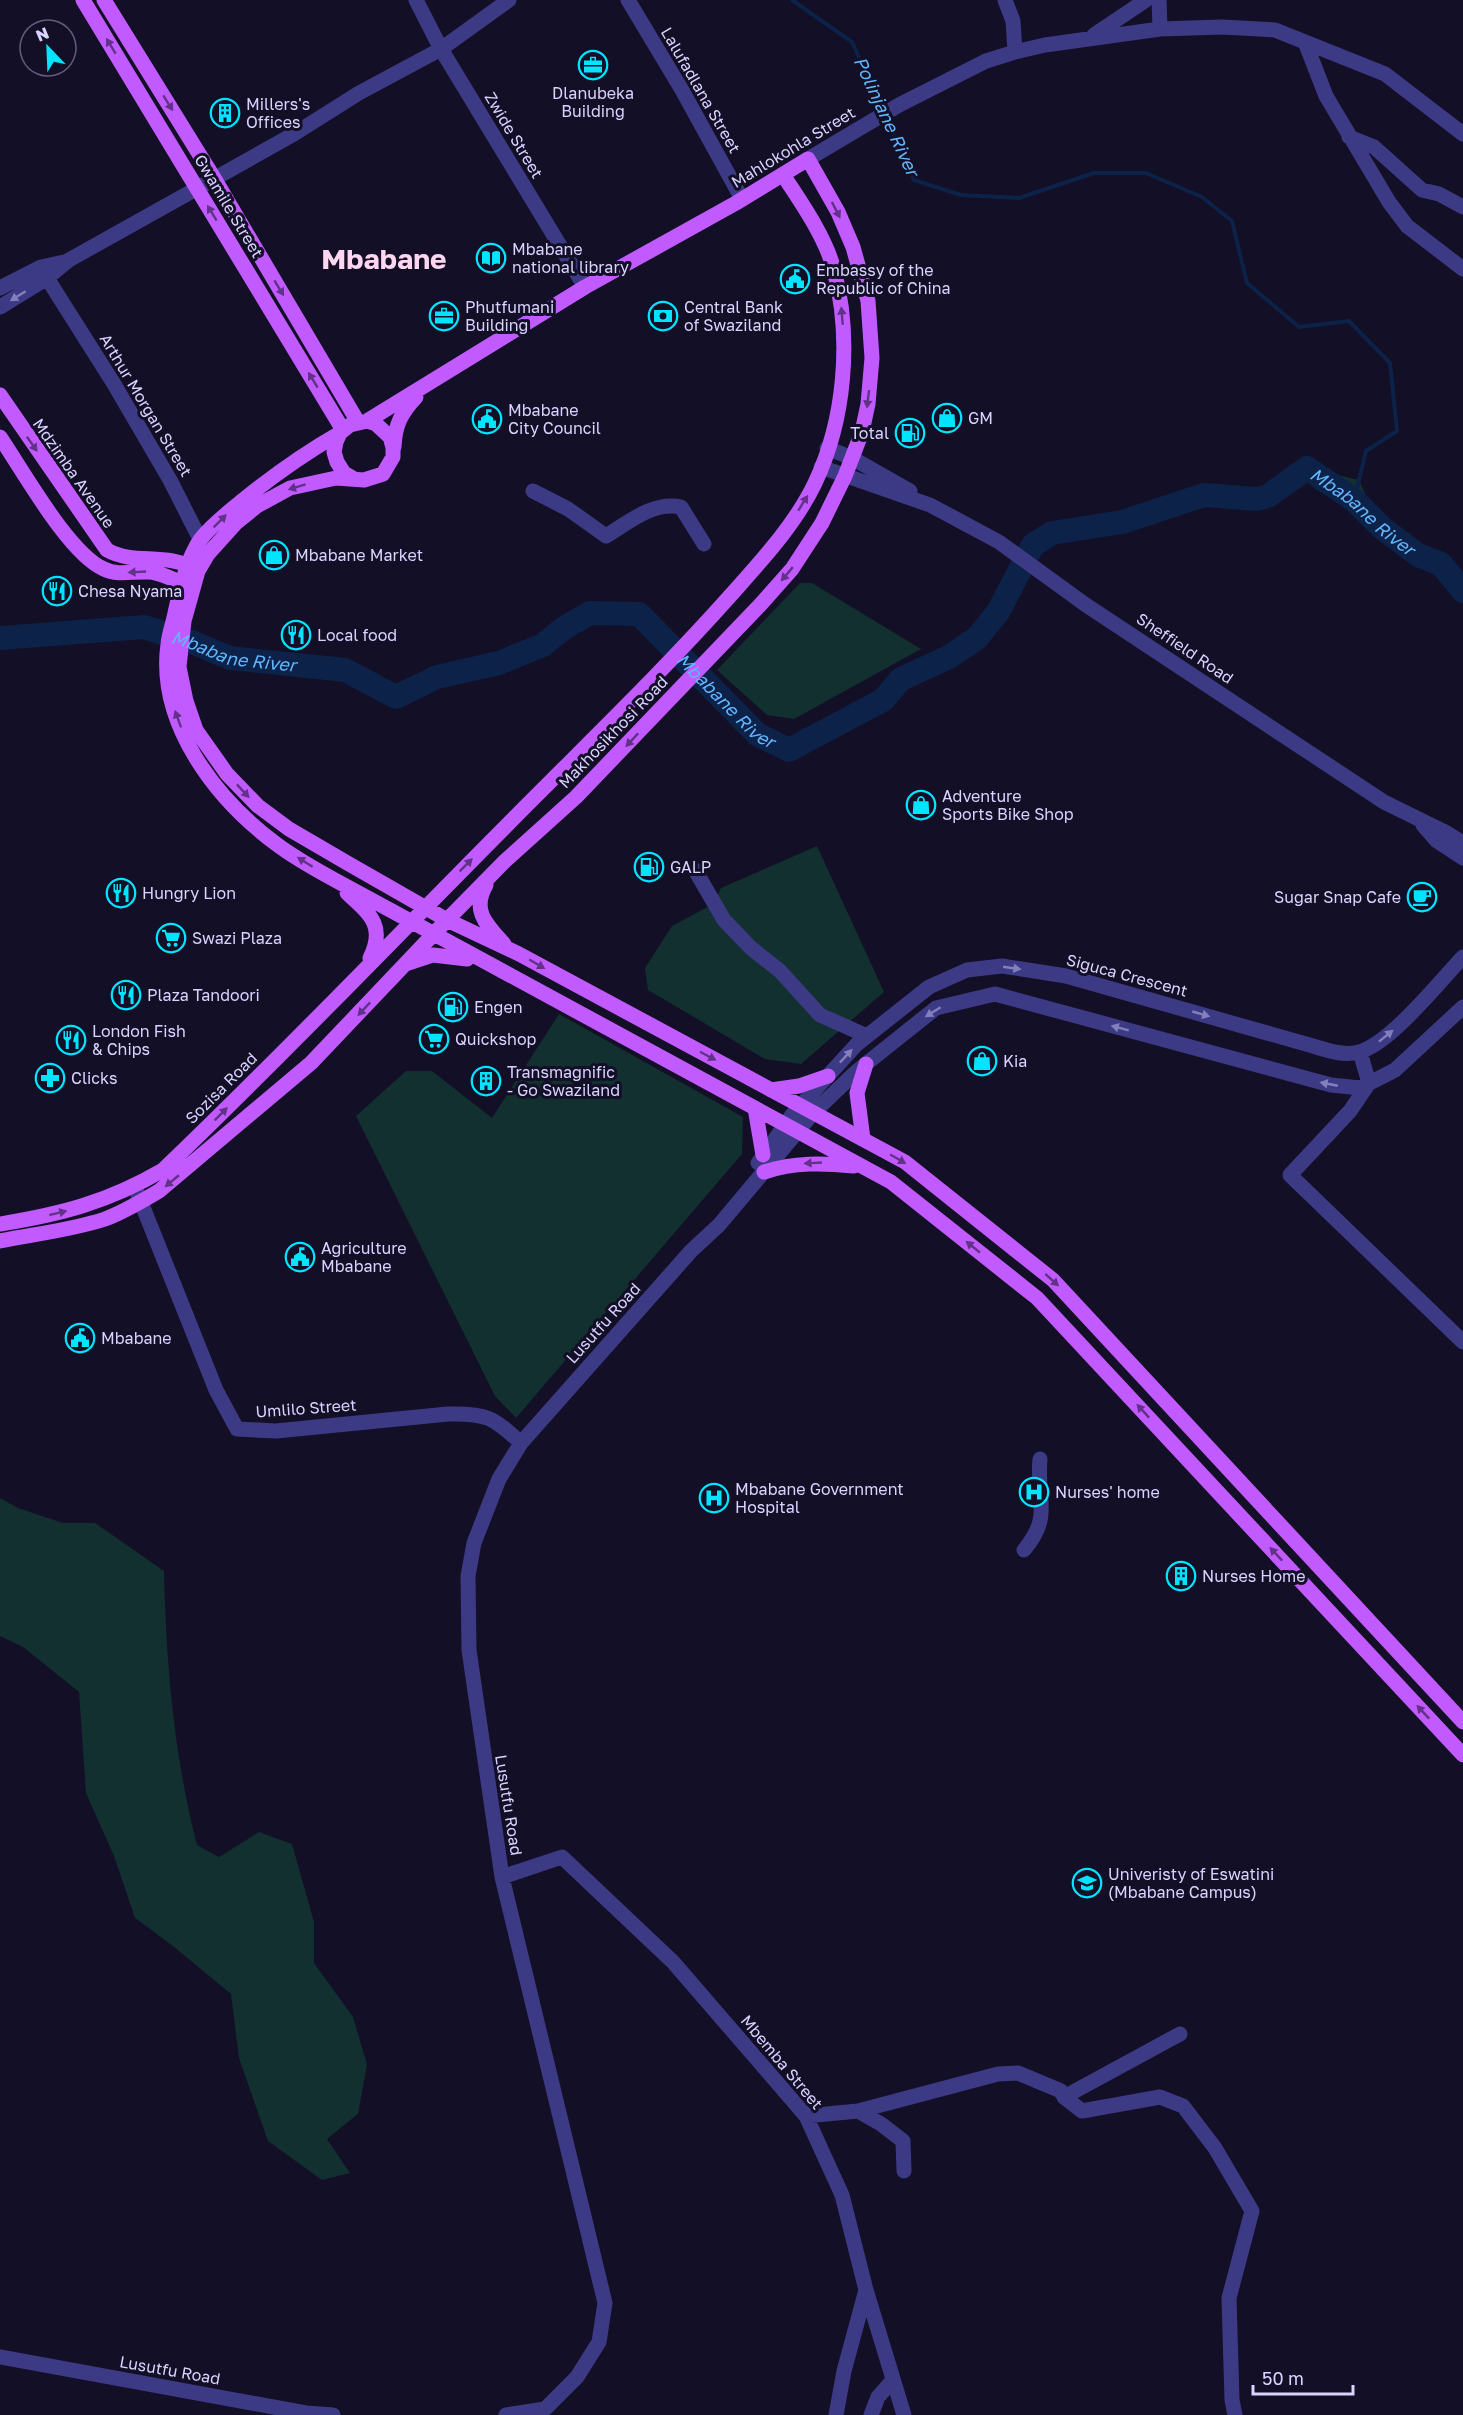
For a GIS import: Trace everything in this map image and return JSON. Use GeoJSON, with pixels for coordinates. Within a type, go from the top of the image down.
{"type":"FeatureCollection","features":[{"type":"Feature","properties":{"kind":"main road","name":"Gwamile Street"},"geometry":{"type":"LineString","coordinates":[[83,0],[342,432]]}},
{"type":"Feature","properties":{"kind":"main road","name":"Gwamile Street"},"geometry":{"type":"LineString","coordinates":[[104,0],[363,422]]}},
{"type":"Feature","properties":{"kind":"main road","name":"Mahlokohla Street"},"geometry":{"type":"LineString","coordinates":[[363,422],[585,287],[742,199],[808,159]]}},
{"type":"Feature","properties":{"kind":"main road","name":"Makhosikhosi Road"},"geometry":{"type":"LineString","coordinates":[[403,966],[492,874],[576,797],[719,649],[792,569],[822,523],[846,476],[862,432],[868,404],[872,358],[868,301],[853,247],[838,212],[808,159]]}},
{"type":"Feature","properties":{"kind":"main road","name":"Makhosikhosi Road"},"geometry":{"type":"LineString","coordinates":[[425,907],[700,630],[768,554],[814,484],[836,418],[843,377],[844,343],[841,302],[834,267],[783,175]]}},
{"type":"Feature","properties":{"kind":"main road","name":"Mahlokohla Street"},"geometry":{"type":"LineString","coordinates":[[393,447],[398,420],[404,410],[431,382]]}},
{"type":"Feature","properties":{"kind":"main road","name":"Mdzimba Avenue"},"geometry":{"type":"LineString","coordinates":[[0,395],[107,550],[118,555],[171,559],[193,568]]}},
{"type":"Feature","properties":{"kind":"main road"},"geometry":{"type":"LineString","coordinates":[[204,548],[257,506],[290,488],[336,477],[364,480],[383,474],[393,457],[390,436],[384,429],[363,422],[342,432],[277,472],[230,511],[204,548],[193,568],[180,615],[168,644],[173,659],[179,667],[186,701],[196,730],[227,774],[258,806],[289,829],[447,920],[771,1090],[799,1118],[863,1167],[891,1182],[1037,1298],[1463,1755]]}},
{"type":"Feature","properties":{"kind":"main road"},"geometry":{"type":"LineString","coordinates":[[342,432],[334,452],[344,472],[354,479]]}},
{"type":"Feature","properties":{"kind":"main road"},"geometry":{"type":"LineString","coordinates":[[0,437],[78,551],[106,570],[123,573],[153,572],[188,586]]}},
{"type":"Feature","properties":{"kind":"main road"},"geometry":{"type":"LineString","coordinates":[[173,659],[167,674],[172,704],[179,725],[214,786],[243,817],[276,844],[333,879],[411,920],[432,935],[755,1108],[799,1118],[863,1139],[905,1162],[1053,1280],[1463,1722]]}},
{"type":"Feature","properties":{"kind":"main road"},"geometry":{"type":"LineString","coordinates":[[492,874],[480,896],[481,916],[508,950]]}},
{"type":"Feature","properties":{"kind":"main road"},"geometry":{"type":"LineString","coordinates":[[333,879],[363,908],[373,920],[378,933],[375,948],[365,969]]}},
{"type":"Feature","properties":{"kind":"main road","name":"Sozisa Road"},"geometry":{"type":"LineString","coordinates":[[0,1224],[54,1215],[102,1201],[163,1170],[425,907]]}},
{"type":"Feature","properties":{"kind":"main road"},"geometry":{"type":"LineString","coordinates":[[0,1241],[106,1219],[140,1203],[159,1191],[311,1063],[403,966],[433,955],[451,955],[482,962]]}},
{"type":"Feature","properties":{"kind":"main road"},"geometry":{"type":"LineString","coordinates":[[863,1139],[857,1093],[866,1064]]}},
{"type":"Feature","properties":{"kind":"main road"},"geometry":{"type":"LineString","coordinates":[[771,1090],[799,1086],[828,1076]]}},
{"type":"Feature","properties":{"kind":"main road"},"geometry":{"type":"LineString","coordinates":[[755,1108],[763,1155]]}},
{"type":"Feature","properties":{"kind":"main road"},"geometry":{"type":"LineString","coordinates":[[764,1172],[818,1162],[863,1167]]}},
{"type":"Feature","properties":{"kind":"street","name":"Zwide Street"},"geometry":{"type":"LineString","coordinates":[[416,0],[441,49],[585,287]]}},
{"type":"Feature","properties":{"kind":"street"},"geometry":{"type":"LineString","coordinates":[[0,307],[47,278],[69,260],[115,236],[441,49],[509,0]]}},
{"type":"Feature","properties":{"kind":"street","name":"Lalufadlana Street"},"geometry":{"type":"LineString","coordinates":[[628,0],[682,90],[742,199]]}},
{"type":"Feature","properties":{"kind":"street"},"geometry":{"type":"LineString","coordinates":[[1005,0],[1013,21],[1015,52]]}},
{"type":"Feature","properties":{"kind":"street"},"geometry":{"type":"LineString","coordinates":[[1089,38],[1146,0]]}},
{"type":"Feature","properties":{"kind":"street"},"geometry":{"type":"LineString","coordinates":[[1159,0],[1160,29]]}},
{"type":"Feature","properties":{"kind":"street","name":"Mahlokohla Street"},"geometry":{"type":"LineString","coordinates":[[808,159],[899,105],[986,62],[1015,52],[1089,38],[1160,29],[1222,27],[1275,30],[1385,74],[1463,134]]}},
{"type":"Feature","properties":{"kind":"street"},"geometry":{"type":"LineString","coordinates":[[1305,42],[1326,96],[1349,137],[1407,226],[1463,269]]}},
{"type":"Feature","properties":{"kind":"street"},"geometry":{"type":"LineString","coordinates":[[1349,137],[1374,147],[1422,190],[1439,194],[1463,207]]}},
{"type":"Feature","properties":{"kind":"street"},"geometry":{"type":"LineString","coordinates":[[0,288],[41,267],[69,260]]}},
{"type":"Feature","properties":{"kind":"street","name":"Arthur Morgan Street"},"geometry":{"type":"LineString","coordinates":[[47,278],[114,384],[165,471],[204,548]]}},
{"type":"Feature","properties":{"kind":"street","name":"Sheffield Road"},"geometry":{"type":"LineString","coordinates":[[827,448],[852,458],[930,505],[999,542],[1249,714],[1384,802],[1463,843]]}},
{"type":"Feature","properties":{"kind":"street","name":"Sheffield Road"},"geometry":{"type":"LineString","coordinates":[[821,467],[930,505]]}},
{"type":"Feature","properties":{"kind":"street"},"geometry":{"type":"LineString","coordinates":[[533,490],[568,509],[606,536],[649,510],[668,504],[681,507],[704,544]]}},
{"type":"Feature","properties":{"kind":"street"},"geometry":{"type":"LineString","coordinates":[[1420,821],[1437,841],[1463,858]]}},
{"type":"Feature","properties":{"kind":"street"},"geometry":{"type":"LineString","coordinates":[[695,870],[724,920],[751,948],[780,971],[820,1015],[867,1036]]}},
{"type":"Feature","properties":{"kind":"street"},"geometry":{"type":"LineString","coordinates":[[1369,1083],[1360,1052],[1390,1034],[1463,957]]}},
{"type":"Feature","properties":{"kind":"street","name":"Siguca Crescent"},"geometry":{"type":"LineString","coordinates":[[799,1118],[828,1076],[867,1036],[929,987],[968,970],[1002,966],[1066,976],[1335,1052],[1347,1054],[1360,1052]]}},
{"type":"Feature","properties":{"kind":"street"},"geometry":{"type":"LineString","coordinates":[[799,1118],[936,1008],[994,994],[1331,1085],[1360,1088],[1395,1070],[1463,1007]]}},
{"type":"Feature","properties":{"kind":"street"},"geometry":{"type":"LineString","coordinates":[[1369,1083],[1350,1111],[1290,1175],[1463,1342]]}},
{"type":"Feature","properties":{"kind":"street","name":"Lusutfu Road"},"geometry":{"type":"LineString","coordinates":[[719,1225],[763,1155],[799,1118]]}},
{"type":"Feature","properties":{"kind":"street","name":"Lusutfu Road"},"geometry":{"type":"LineString","coordinates":[[506,2415],[545,2409],[577,2377],[599,2342],[605,2303],[502,1877],[469,1650],[468,1576],[474,1543],[500,1479],[521,1443],[691,1251],[719,1225],[764,1172],[799,1118]]}},
{"type":"Feature","properties":{"kind":"street","name":"Umlilo Street"},"geometry":{"type":"LineString","coordinates":[[135,1186],[216,1390],[237,1429],[276,1431],[476,1413],[498,1421],[521,1443]]}},
{"type":"Feature","properties":{"kind":"street"},"geometry":{"type":"LineString","coordinates":[[1024,1550],[1034,1539],[1042,1519],[1038,1481],[1040,1459]]}},
{"type":"Feature","properties":{"kind":"street","name":"Mbemba Street"},"geometry":{"type":"LineString","coordinates":[[502,1877],[561,1857],[674,1962],[806,2116],[842,2194],[866,2290],[904,2415]]}},
{"type":"Feature","properties":{"kind":"street"},"geometry":{"type":"LineString","coordinates":[[1064,2097],[1180,2034]]}},
{"type":"Feature","properties":{"kind":"street"},"geometry":{"type":"LineString","coordinates":[[806,2116],[858,2111],[998,2074],[1018,2073],[1060,2091],[1082,2111],[1160,2097],[1183,2106],[1215,2148],[1252,2211],[1228,2298],[1232,2400],[1235,2415]]}},
{"type":"Feature","properties":{"kind":"street"},"geometry":{"type":"LineString","coordinates":[[858,2111],[881,2124],[903,2141],[904,2171]]}},
{"type":"Feature","properties":{"kind":"street"},"geometry":{"type":"LineString","coordinates":[[836,2415],[844,2371],[866,2290]]}},
{"type":"Feature","properties":{"kind":"street","name":"Lusutfu Road"},"geometry":{"type":"LineString","coordinates":[[0,2357],[306,2413],[333,2415]]}},
{"type":"Feature","properties":{"kind":"street"},"geometry":{"type":"LineString","coordinates":[[871,2415],[878,2397],[893,2380]]}},
{"type":"Feature","properties":{"kind":"green space"},"geometry":{"type":"Polygon","coordinates":[[[1307,468],[1359,480],[1369,502],[1396,538],[1314,488],[1307,468]]]}},
{"type":"Feature","properties":{"kind":"green space"},"geometry":{"type":"Polygon","coordinates":[[[800,583],[812,583],[921,649],[794,719],[767,715],[717,670],[800,583]]]}},
{"type":"Feature","properties":{"kind":"green space"},"geometry":{"type":"Polygon","coordinates":[[[817,846],[884,992],[801,1064],[765,1059],[648,990],[645,968],[672,926],[713,904],[721,888],[817,846]]]}},
{"type":"Feature","properties":{"kind":"green space"},"geometry":{"type":"Polygon","coordinates":[[[559,1014],[743,1117],[742,1154],[516,1418],[495,1396],[356,1116],[406,1071],[432,1071],[492,1118],[559,1014]]]}},
{"type":"Feature","properties":{"kind":"green space"},"geometry":{"type":"Polygon","coordinates":[[[0,1498],[18,1508],[63,1523],[95,1523],[164,1571],[167,1640],[177,1743],[182,1778],[197,1845],[219,1857],[259,1832],[292,1844],[314,1922],[314,1963],[353,2017],[367,2064],[358,2114],[327,2139],[350,2173],[322,2180],[268,2141],[239,2058],[231,1994],[135,1918],[114,1856],[86,1793],[79,1692],[23,1647],[0,1636],[0,1498]]]}},
{"type":"Feature","properties":{"kind":"waterway","name":"Polinjane River"},"geometry":{"type":"LineString","coordinates":[[792,0],[852,42],[883,110]]}},
{"type":"Feature","properties":{"kind":"waterway","name":"Polinjane River"},"geometry":{"type":"LineString","coordinates":[[886,117],[914,180],[961,195],[1019,198],[1094,173],[1146,173],[1202,197],[1232,221],[1247,283],[1299,327],[1349,321],[1390,363],[1397,431],[1366,451],[1354,500]]}},
{"type":"Feature","properties":{"kind":"waterway","name":"Mbabane River"},"geometry":{"type":"LineString","coordinates":[[0,638],[144,627],[194,643],[230,658],[345,670],[396,697],[437,677],[499,663],[543,645],[564,628],[590,613],[639,614],[758,735],[789,750],[883,700],[901,679],[949,657],[977,638],[998,612],[1033,545],[1052,533],[1122,522],[1204,495],[1257,499],[1268,496],[1307,468],[1354,500],[1381,527],[1418,555],[1441,564],[1463,591]]}},
{"type":"Feature","properties":{"kind":"place","name":"Dlanubeka Building"},"geometry":{"type":"Point","coordinates":[593,65]}},
{"type":"Feature","properties":{"kind":"place","name":"Millers's Offices"},"geometry":{"type":"Point","coordinates":[225,113]}},
{"type":"Feature","properties":{"kind":"place","name":"Mbabane national library"},"geometry":{"type":"Point","coordinates":[491,258]}},
{"type":"Feature","properties":{"kind":"place","name":"Embassy of the Republic of China"},"geometry":{"type":"Point","coordinates":[795,279]}},
{"type":"Feature","properties":{"kind":"place","name":"Phutfumani Building"},"geometry":{"type":"Point","coordinates":[444,316]}},
{"type":"Feature","properties":{"kind":"place","name":"Central Bank of Swaziland"},"geometry":{"type":"Point","coordinates":[663,316]}},
{"type":"Feature","properties":{"kind":"place","name":"GM"},"geometry":{"type":"Point","coordinates":[947,418]}},
{"type":"Feature","properties":{"kind":"place","name":"Mbabane City Council"},"geometry":{"type":"Point","coordinates":[487,419]}},
{"type":"Feature","properties":{"kind":"place","name":"Total"},"geometry":{"type":"Point","coordinates":[910,433]}},
{"type":"Feature","properties":{"kind":"place","name":"Mbabane Market"},"geometry":{"type":"Point","coordinates":[274,555]}},
{"type":"Feature","properties":{"kind":"place","name":"Chesa Nyama"},"geometry":{"type":"Point","coordinates":[57,591]}},
{"type":"Feature","properties":{"kind":"place","name":"Local food"},"geometry":{"type":"Point","coordinates":[296,635]}},
{"type":"Feature","properties":{"kind":"place","name":"Adventure Sports Bike Shop"},"geometry":{"type":"Point","coordinates":[921,805]}},
{"type":"Feature","properties":{"kind":"place","name":"GALP"},"geometry":{"type":"Point","coordinates":[649,867]}},
{"type":"Feature","properties":{"kind":"place","name":"Hungry Lion"},"geometry":{"type":"Point","coordinates":[121,893]}},
{"type":"Feature","properties":{"kind":"place","name":"Sugar Snap Cafe"},"geometry":{"type":"Point","coordinates":[1422,897]}},
{"type":"Feature","properties":{"kind":"place","name":"Swazi Plaza"},"geometry":{"type":"Point","coordinates":[171,938]}},
{"type":"Feature","properties":{"kind":"place","name":"Plaza Tandoori"},"geometry":{"type":"Point","coordinates":[126,995]}},
{"type":"Feature","properties":{"kind":"place","name":"Engen"},"geometry":{"type":"Point","coordinates":[453,1007]}},
{"type":"Feature","properties":{"kind":"place","name":"Quickshop"},"geometry":{"type":"Point","coordinates":[434,1039]}},
{"type":"Feature","properties":{"kind":"place","name":"London Fish & Chips"},"geometry":{"type":"Point","coordinates":[71,1040]}},
{"type":"Feature","properties":{"kind":"place","name":"Kia"},"geometry":{"type":"Point","coordinates":[982,1061]}},
{"type":"Feature","properties":{"kind":"place","name":"Clicks"},"geometry":{"type":"Point","coordinates":[50,1078]}},
{"type":"Feature","properties":{"kind":"place","name":"Transmagnific - Go Swaziland"},"geometry":{"type":"Point","coordinates":[486,1081]}},
{"type":"Feature","properties":{"kind":"place","name":"Agriculture Mbabane"},"geometry":{"type":"Point","coordinates":[300,1257]}},
{"type":"Feature","properties":{"kind":"place","name":"Mbabane"},"geometry":{"type":"Point","coordinates":[80,1338]}},
{"type":"Feature","properties":{"kind":"place","name":"Nurses' home"},"geometry":{"type":"Point","coordinates":[1034,1492]}},
{"type":"Feature","properties":{"kind":"place","name":"Mbabane Government Hospital"},"geometry":{"type":"Point","coordinates":[714,1498]}},
{"type":"Feature","properties":{"kind":"place","name":"Nurses Home"},"geometry":{"type":"Point","coordinates":[1181,1576]}},
{"type":"Feature","properties":{"kind":"place","name":"Univeristy of Eswatini (Mbabane Campus)"},"geometry":{"type":"Point","coordinates":[1087,1883]}},
{"type":"Feature","properties":{"kind":"district","name":"Mbabane"},"geometry":{"type":"Point","coordinates":[384,258]}}]}
